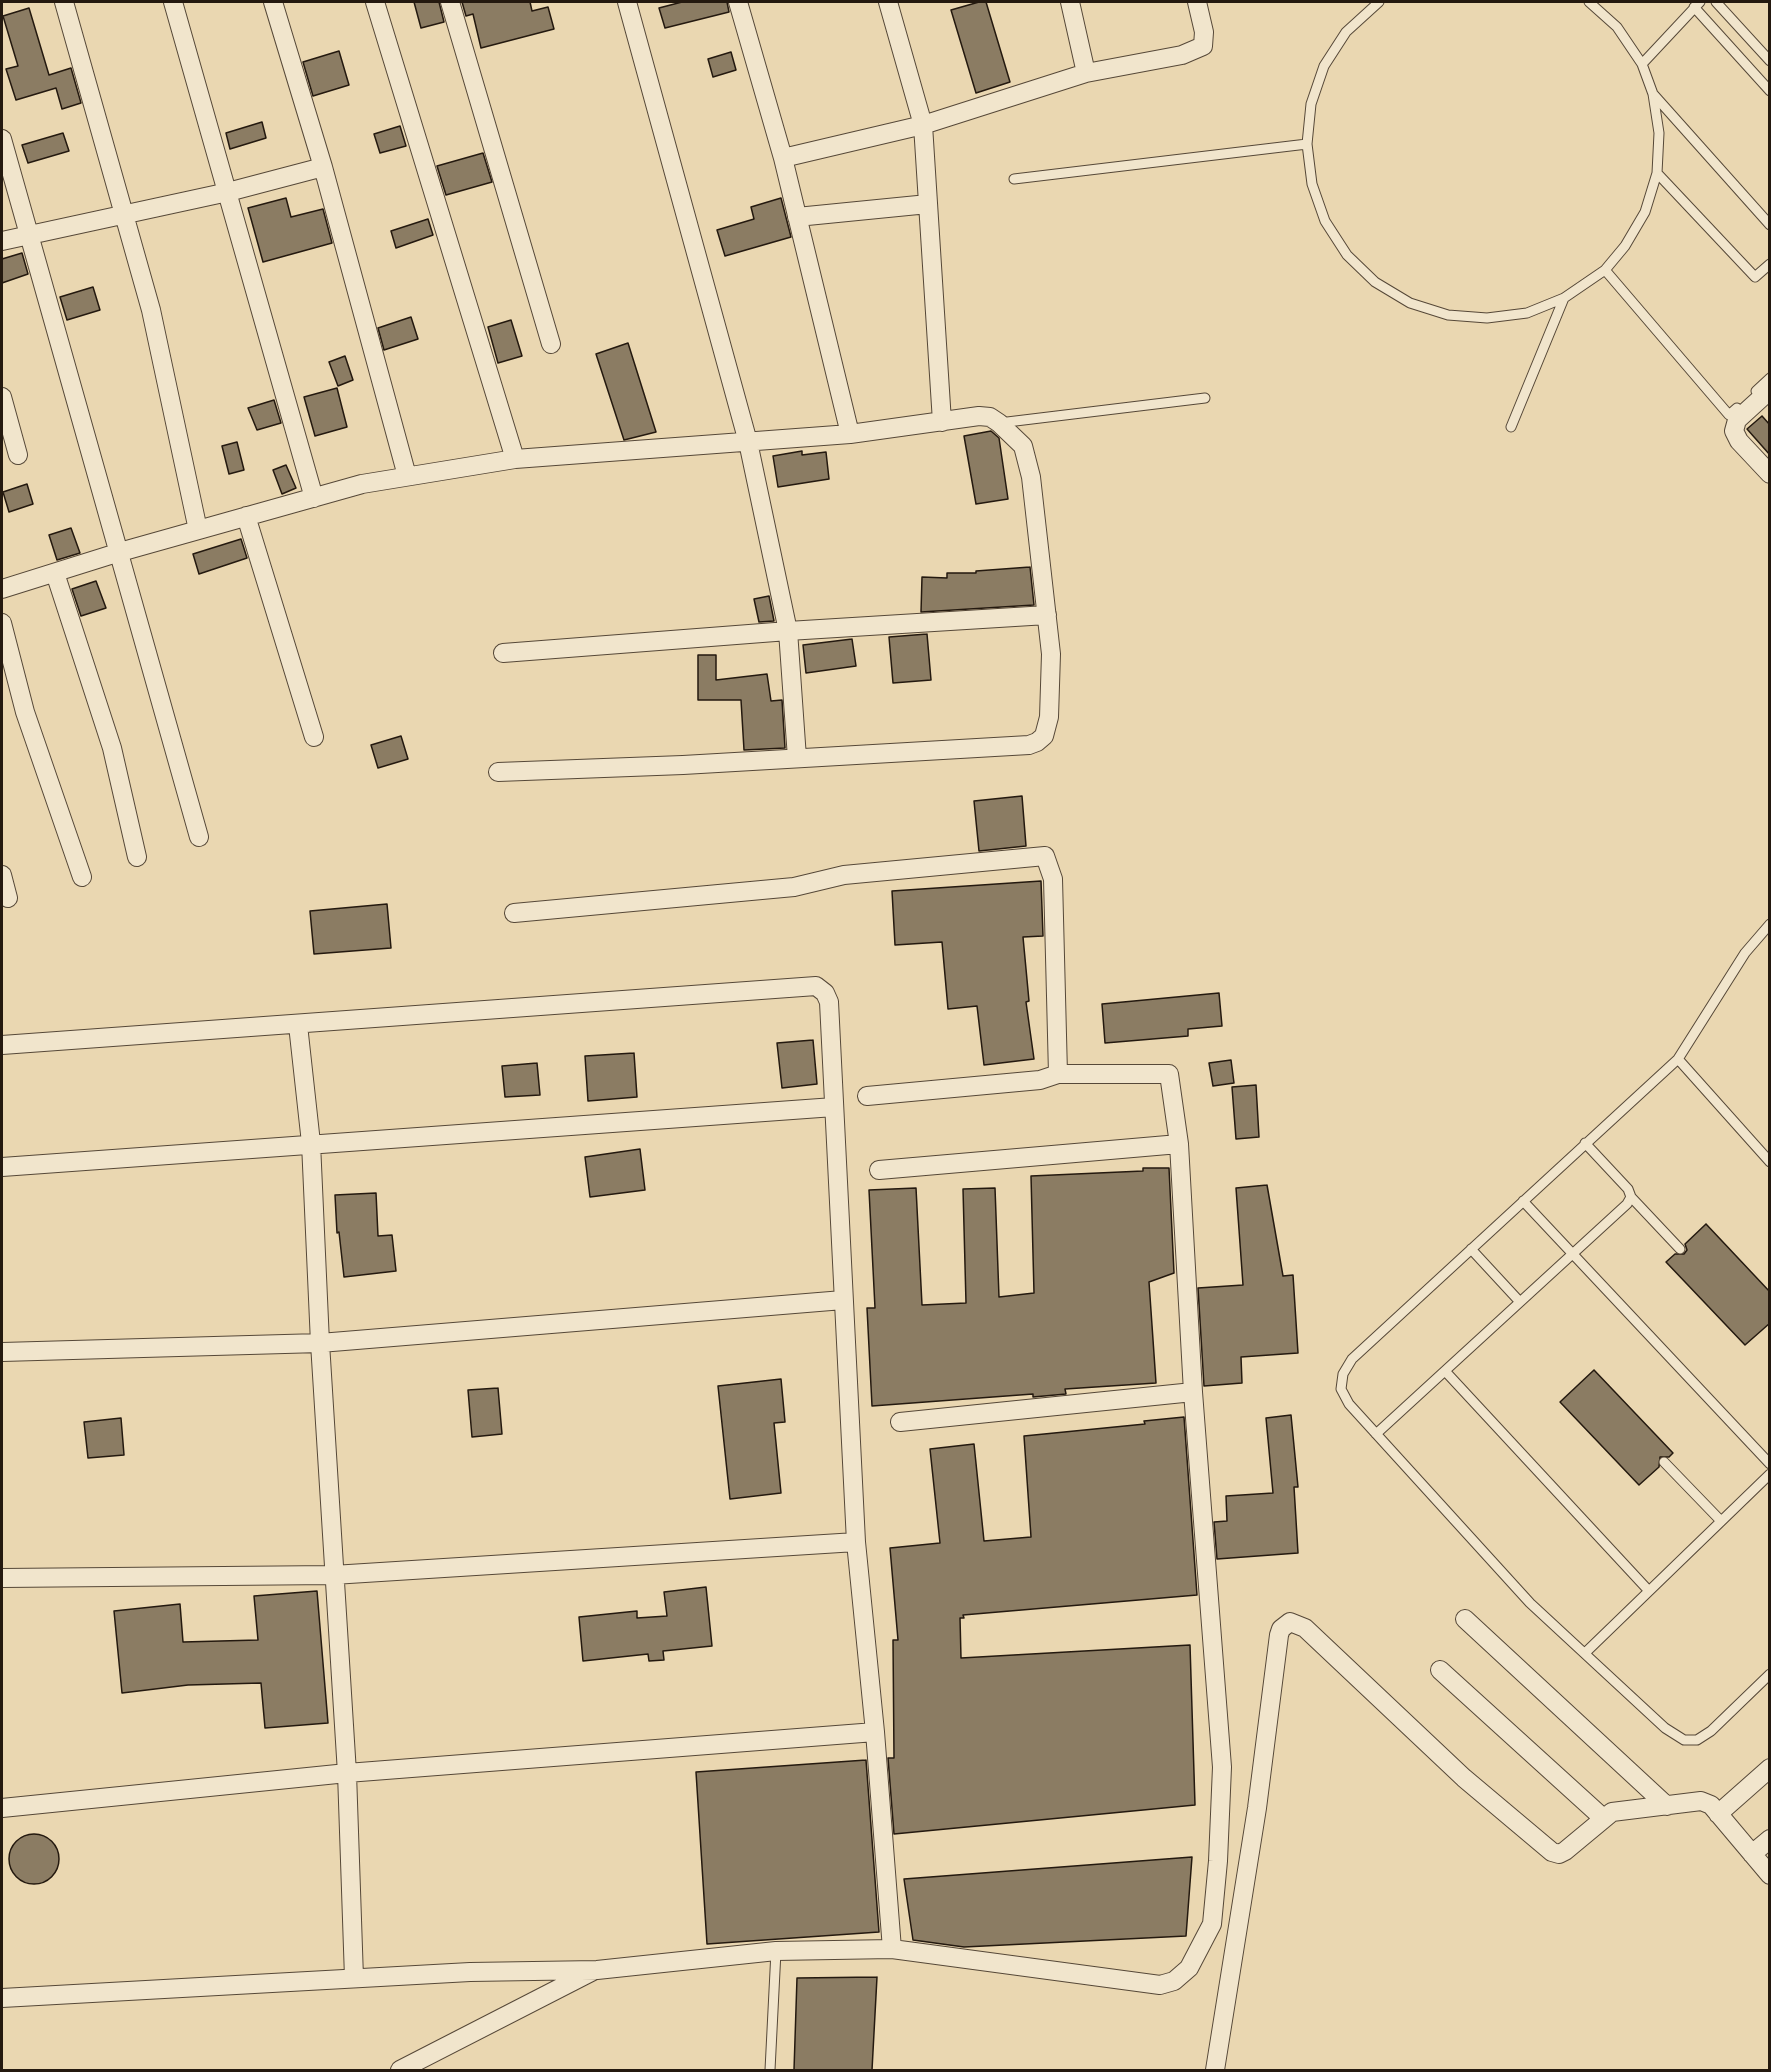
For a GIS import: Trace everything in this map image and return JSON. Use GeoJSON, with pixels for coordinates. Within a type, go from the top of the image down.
{"type":"FeatureCollection","features":[{"type":"Feature","properties":{"kind":"street"},"geometry":{"type":"LineString","coordinates":[[64,2],[151,310],[198,530]]}},
{"type":"Feature","properties":{"kind":"street"},"geometry":{"type":"LineString","coordinates":[[173,2],[314,498]]}},
{"type":"Feature","properties":{"kind":"street"},"geometry":{"type":"LineString","coordinates":[[273,2],[323,167],[407,476]]}},
{"type":"Feature","properties":{"kind":"street"},"geometry":{"type":"LineString","coordinates":[[375,2],[515,459]]}},
{"type":"Feature","properties":{"kind":"street"},"geometry":{"type":"LineString","coordinates":[[450,2],[551,344]]}},
{"type":"Feature","properties":{"kind":"street"},"geometry":{"type":"LineString","coordinates":[[627,2],[748,442],[788,631],[797,758]]}},
{"type":"Feature","properties":{"kind":"street"},"geometry":{"type":"LineString","coordinates":[[738,2],[783,158],[850,434]]}},
{"type":"Feature","properties":{"kind":"street"},"geometry":{"type":"LineString","coordinates":[[888,2],[923,125],[942,422]]}},
{"type":"Feature","properties":{"kind":"street"},"geometry":{"type":"LineString","coordinates":[[1070,2],[1086,73]]}},
{"type":"Feature","properties":{"kind":"street"},"geometry":{"type":"LineString","coordinates":[[783,158],[923,125],[1086,73],[1182,56],[1203,46],[1204,32],[1197,2]]}},
{"type":"Feature","properties":{"kind":"street"},"geometry":{"type":"LineString","coordinates":[[2,139],[199,837]]}},
{"type":"Feature","properties":{"kind":"street"},"geometry":{"type":"LineString","coordinates":[[2,241],[228,192],[323,167]]}},
{"type":"Feature","properties":{"kind":"street"},"geometry":{"type":"LineString","coordinates":[[797,217],[928,204]]}},
{"type":"Feature","properties":{"kind":"street"},"geometry":{"type":"LineString","coordinates":[[1770,390],[1737,420],[1734,431],[1739,441],[1770,474]]}},
{"type":"Feature","properties":{"kind":"street"},"geometry":{"type":"LineString","coordinates":[[2,397],[18,455]]}},
{"type":"Feature","properties":{"kind":"street"},"geometry":{"type":"LineString","coordinates":[[2,589],[120,552],[314,498],[407,476],[515,459],[850,434],[979,416],[990,417],[999,423],[1023,446],[1031,477],[1051,654],[1049,717],[1044,736],[1037,742],[1029,745],[797,758],[498,772]]}},
{"type":"Feature","properties":{"kind":"street"},"geometry":{"type":"LineString","coordinates":[[246,516],[314,737]]}},
{"type":"Feature","properties":{"kind":"street"},"geometry":{"type":"LineString","coordinates":[[55,573],[112,748],[137,857]]}},
{"type":"Feature","properties":{"kind":"street"},"geometry":{"type":"LineString","coordinates":[[503,653],[788,631],[1047,615]]}},
{"type":"Feature","properties":{"kind":"street"},"geometry":{"type":"LineString","coordinates":[[2,623],[25,712],[82,877]]}},
{"type":"Feature","properties":{"kind":"street"},"geometry":{"type":"LineString","coordinates":[[514,913],[794,887],[844,874],[1045,856],[1053,879],[1058,1074]]}},
{"type":"Feature","properties":{"kind":"street"},"geometry":{"type":"LineString","coordinates":[[2,875],[8,898]]}},
{"type":"Feature","properties":{"kind":"street"},"geometry":{"type":"LineString","coordinates":[[2,1045],[816,986],[825,993],[829,1002],[856,1542],[875,1732],[891,1949]]}},
{"type":"Feature","properties":{"kind":"street"},"geometry":{"type":"LineString","coordinates":[[298,1025],[311,1143],[333,1575],[347,1773],[354,1978]]}},
{"type":"Feature","properties":{"kind":"street"},"geometry":{"type":"LineString","coordinates":[[2,1998],[354,1978],[597,1970],[776,1951],[891,1949],[1160,1985],[1174,1981],[1189,1968],[1212,1924],[1218,1861],[1222,1767],[1193,1392],[1179,1144],[1169,1074],[1058,1074],[1040,1080],[867,1096]]}},
{"type":"Feature","properties":{"kind":"street"},"geometry":{"type":"LineString","coordinates":[[2,1167],[834,1107]]}},
{"type":"Feature","properties":{"kind":"street"},"geometry":{"type":"LineString","coordinates":[[879,1170],[1179,1144]]}},
{"type":"Feature","properties":{"kind":"street"},"geometry":{"type":"LineString","coordinates":[[2,1352],[320,1343],[843,1300]]}},
{"type":"Feature","properties":{"kind":"street"},"geometry":{"type":"LineString","coordinates":[[900,1422],[1193,1392]]}},
{"type":"Feature","properties":{"kind":"street"},"geometry":{"type":"LineString","coordinates":[[2,1578],[333,1575],[856,1542]]}},
{"type":"Feature","properties":{"kind":"street"},"geometry":{"type":"LineString","coordinates":[[1465,1619],[1667,1806]]}},
{"type":"Feature","properties":{"kind":"street"},"geometry":{"type":"LineString","coordinates":[[1215,2070],[1255,1819],[1279,1635],[1286,1624],[1294,1623],[1305,1628],[1464,1778],[1552,1852],[1559,1854],[1565,1851],[1603,1818],[1620,1810],[1701,1801],[1711,1805],[1770,1875]]}},
{"type":"Feature","properties":{"kind":"street"},"geometry":{"type":"LineString","coordinates":[[1440,1670],[1603,1818]]}},
{"type":"Feature","properties":{"kind":"street"},"geometry":{"type":"LineString","coordinates":[[2,1808],[347,1773],[875,1732]]}},
{"type":"Feature","properties":{"kind":"street"},"geometry":{"type":"LineString","coordinates":[[1718,1814],[1770,1768]]}},
{"type":"Feature","properties":{"kind":"street"},"geometry":{"type":"LineString","coordinates":[[1752,1854],[1770,1839]]}},
{"type":"Feature","properties":{"kind":"street"},"geometry":{"type":"LineString","coordinates":[[400,2070],[597,1970]]}},
{"type":"Feature","properties":{"kind":"lane"},"geometry":{"type":"LineString","coordinates":[[1379,2],[1346,32],[1324,66],[1311,104],[1307,144],[1312,184],[1325,221],[1347,255],[1375,282],[1410,303],[1448,315],[1487,318],[1527,313],[1564,298],[1605,270],[1625,246],[1645,212],[1657,173],[1659,134],[1653,94],[1642,64],[1617,27],[1590,2]]}},
{"type":"Feature","properties":{"kind":"lane"},"geometry":{"type":"LineString","coordinates":[[1716,2],[1770,61]]}},
{"type":"Feature","properties":{"kind":"lane"},"geometry":{"type":"LineString","coordinates":[[1642,64],[1697,4],[1770,91]]}},
{"type":"Feature","properties":{"kind":"lane"},"geometry":{"type":"LineString","coordinates":[[1653,94],[1770,225]]}},
{"type":"Feature","properties":{"kind":"lane"},"geometry":{"type":"LineString","coordinates":[[1014,179],[1307,144]]}},
{"type":"Feature","properties":{"kind":"lane"},"geometry":{"type":"LineString","coordinates":[[1657,173],[1755,277],[1770,264]]}},
{"type":"Feature","properties":{"kind":"lane"},"geometry":{"type":"LineString","coordinates":[[1605,270],[1729,415],[1770,378]]}},
{"type":"Feature","properties":{"kind":"lane"},"geometry":{"type":"LineString","coordinates":[[1511,427],[1564,298]]}},
{"type":"Feature","properties":{"kind":"lane"},"geometry":{"type":"LineString","coordinates":[[999,423],[1205,398]]}},
{"type":"Feature","properties":{"kind":"lane"},"geometry":{"type":"LineString","coordinates":[[1770,924],[1745,953],[1677,1059],[1352,1359],[1343,1374],[1341,1389],[1349,1404],[1530,1603],[1665,1728],[1684,1740],[1697,1740],[1712,1731],[1770,1674]]}},
{"type":"Feature","properties":{"kind":"lane"},"geometry":{"type":"LineString","coordinates":[[1677,1059],[1770,1162]]}},
{"type":"Feature","properties":{"kind":"lane"},"geometry":{"type":"LineString","coordinates":[[1585,1143],[1680,1249]]}},
{"type":"Feature","properties":{"kind":"lane"},"geometry":{"type":"LineString","coordinates":[[1376,1434],[1627,1204],[1631,1197]]}},
{"type":"Feature","properties":{"kind":"lane"},"geometry":{"type":"LineString","coordinates":[[1523,1201],[1770,1464]]}},
{"type":"Feature","properties":{"kind":"lane"},"geometry":{"type":"LineString","coordinates":[[1472,1249],[1520,1302]]}},
{"type":"Feature","properties":{"kind":"lane"},"geometry":{"type":"LineString","coordinates":[[1445,1371],[1648,1592]]}},
{"type":"Feature","properties":{"kind":"lane"},"geometry":{"type":"LineString","coordinates":[[1664,1462],[1721,1521]]}},
{"type":"Feature","properties":{"kind":"lane"},"geometry":{"type":"LineString","coordinates":[[1585,1653],[1770,1474]]}},
{"type":"Feature","properties":{"kind":"lane"},"geometry":{"type":"LineString","coordinates":[[770,2070],[776,1951]]}},
{"type":"Feature","properties":{"kind":"building"},"geometry":{"type":"Polygon","coordinates":[[[414,2],[439,2],[444,22],[421,28],[414,2]]]}},
{"type":"Feature","properties":{"kind":"building"},"geometry":{"type":"Polygon","coordinates":[[[462,2],[530,2],[532,11],[548,7],[554,29],[481,48],[473,14],[466,16],[462,2]]]}},
{"type":"Feature","properties":{"kind":"building"},"geometry":{"type":"Polygon","coordinates":[[[682,2],[727,2],[729,12],[665,28],[659,8],[682,2]]]}},
{"type":"Feature","properties":{"kind":"building"},"geometry":{"type":"Polygon","coordinates":[[[986,2],[1010,82],[976,93],[951,10],[986,2]]]}},
{"type":"Feature","properties":{"kind":"building"},"geometry":{"type":"Polygon","coordinates":[[[29,8],[49,75],[71,68],[81,103],[62,109],[56,88],[16,100],[6,69],[18,66],[3,16],[29,8]]]}},
{"type":"Feature","properties":{"kind":"building"},"geometry":{"type":"Polygon","coordinates":[[[339,51],[349,85],[313,96],[303,62],[339,51]]]}},
{"type":"Feature","properties":{"kind":"building"},"geometry":{"type":"Polygon","coordinates":[[[731,52],[736,70],[713,77],[708,59],[731,52]]]}},
{"type":"Feature","properties":{"kind":"building"},"geometry":{"type":"Polygon","coordinates":[[[262,122],[266,138],[230,149],[226,133],[262,122]]]}},
{"type":"Feature","properties":{"kind":"building"},"geometry":{"type":"Polygon","coordinates":[[[400,126],[406,146],[380,153],[374,134],[400,126]]]}},
{"type":"Feature","properties":{"kind":"building"},"geometry":{"type":"Polygon","coordinates":[[[63,133],[69,151],[28,163],[22,145],[63,133]]]}},
{"type":"Feature","properties":{"kind":"building"},"geometry":{"type":"Polygon","coordinates":[[[483,153],[492,182],[446,195],[437,166],[483,153]]]}},
{"type":"Feature","properties":{"kind":"building"},"geometry":{"type":"Polygon","coordinates":[[[286,198],[291,217],[323,209],[332,243],[263,262],[248,208],[286,198]]]}},
{"type":"Feature","properties":{"kind":"building"},"geometry":{"type":"Polygon","coordinates":[[[781,198],[791,237],[725,256],[717,230],[754,219],[751,207],[781,198]]]}},
{"type":"Feature","properties":{"kind":"building"},"geometry":{"type":"Polygon","coordinates":[[[428,219],[433,235],[396,248],[391,231],[428,219]]]}},
{"type":"Feature","properties":{"kind":"building"},"geometry":{"type":"Polygon","coordinates":[[[22,253],[28,274],[2,283],[2,259],[22,253]]]}},
{"type":"Feature","properties":{"kind":"building"},"geometry":{"type":"Polygon","coordinates":[[[93,287],[100,310],[67,320],[60,297],[93,287]]]}},
{"type":"Feature","properties":{"kind":"building"},"geometry":{"type":"Polygon","coordinates":[[[411,317],[418,339],[384,350],[378,328],[411,317]]]}},
{"type":"Feature","properties":{"kind":"building"},"geometry":{"type":"Polygon","coordinates":[[[511,320],[522,356],[498,363],[488,327],[511,320]]]}},
{"type":"Feature","properties":{"kind":"building"},"geometry":{"type":"Polygon","coordinates":[[[628,343],[656,432],[624,440],[596,354],[628,343]]]}},
{"type":"Feature","properties":{"kind":"building"},"geometry":{"type":"Polygon","coordinates":[[[345,356],[353,380],[338,386],[329,362],[345,356]]]}},
{"type":"Feature","properties":{"kind":"building"},"geometry":{"type":"Polygon","coordinates":[[[337,388],[347,427],[315,436],[304,397],[337,388]]]}},
{"type":"Feature","properties":{"kind":"building"},"geometry":{"type":"Polygon","coordinates":[[[274,400],[281,423],[257,430],[248,408],[274,400]]]}},
{"type":"Feature","properties":{"kind":"building"},"geometry":{"type":"Polygon","coordinates":[[[1762,416],[1770,425],[1770,455],[1747,429],[1762,416]]]}},
{"type":"Feature","properties":{"kind":"building"},"geometry":{"type":"Polygon","coordinates":[[[991,431],[999,438],[1008,499],[976,504],[964,436],[991,431]]]}},
{"type":"Feature","properties":{"kind":"building"},"geometry":{"type":"Polygon","coordinates":[[[237,442],[244,470],[229,474],[222,446],[237,442]]]}},
{"type":"Feature","properties":{"kind":"building"},"geometry":{"type":"Polygon","coordinates":[[[802,451],[802,455],[826,452],[829,479],[778,487],[773,456],[802,451]]]}},
{"type":"Feature","properties":{"kind":"building"},"geometry":{"type":"Polygon","coordinates":[[[286,465],[296,488],[282,494],[273,470],[286,465]]]}},
{"type":"Feature","properties":{"kind":"building"},"geometry":{"type":"Polygon","coordinates":[[[27,484],[33,504],[9,512],[3,492],[27,484]]]}},
{"type":"Feature","properties":{"kind":"building"},"geometry":{"type":"Polygon","coordinates":[[[71,528],[80,553],[57,560],[49,535],[71,528]]]}},
{"type":"Feature","properties":{"kind":"building"},"geometry":{"type":"Polygon","coordinates":[[[241,539],[247,558],[199,574],[193,554],[241,539]]]}},
{"type":"Feature","properties":{"kind":"building"},"geometry":{"type":"Polygon","coordinates":[[[1030,567],[1034,605],[921,612],[922,577],[947,578],[947,573],[976,573],[976,571],[1030,567]]]}},
{"type":"Feature","properties":{"kind":"building"},"geometry":{"type":"Polygon","coordinates":[[[96,581],[106,608],[81,616],[72,589],[96,581]]]}},
{"type":"Feature","properties":{"kind":"building"},"geometry":{"type":"Polygon","coordinates":[[[769,596],[774,621],[759,622],[754,599],[769,596]]]}},
{"type":"Feature","properties":{"kind":"building"},"geometry":{"type":"Polygon","coordinates":[[[927,634],[931,680],[893,683],[889,637],[927,634]]]}},
{"type":"Feature","properties":{"kind":"building"},"geometry":{"type":"Polygon","coordinates":[[[852,639],[856,666],[806,673],[803,645],[852,639]]]}},
{"type":"Feature","properties":{"kind":"building"},"geometry":{"type":"Polygon","coordinates":[[[698,655],[716,655],[716,680],[767,674],[771,701],[782,700],[785,748],[744,750],[741,700],[698,700],[698,655]]]}},
{"type":"Feature","properties":{"kind":"building"},"geometry":{"type":"Polygon","coordinates":[[[401,736],[408,759],[378,768],[371,745],[401,736]]]}},
{"type":"Feature","properties":{"kind":"building"},"geometry":{"type":"Polygon","coordinates":[[[1022,796],[1026,846],[979,851],[974,801],[1022,796]]]}},
{"type":"Feature","properties":{"kind":"building"},"geometry":{"type":"Polygon","coordinates":[[[1041,881],[1043,936],[1023,937],[1029,1001],[1026,1002],[1034,1059],[984,1065],[977,1006],[948,1009],[942,942],[895,945],[892,891],[1041,881]]]}},
{"type":"Feature","properties":{"kind":"building"},"geometry":{"type":"Polygon","coordinates":[[[387,904],[391,948],[314,954],[310,911],[387,904]]]}},
{"type":"Feature","properties":{"kind":"building"},"geometry":{"type":"Polygon","coordinates":[[[1219,993],[1222,1026],[1188,1029],[1188,1036],[1105,1043],[1102,1004],[1219,993]]]}},
{"type":"Feature","properties":{"kind":"building"},"geometry":{"type":"Polygon","coordinates":[[[813,1040],[817,1084],[782,1088],[777,1043],[813,1040]]]}},
{"type":"Feature","properties":{"kind":"building"},"geometry":{"type":"Polygon","coordinates":[[[634,1053],[637,1097],[588,1101],[585,1056],[634,1053]]]}},
{"type":"Feature","properties":{"kind":"building"},"geometry":{"type":"Polygon","coordinates":[[[1231,1060],[1234,1083],[1213,1086],[1209,1063],[1231,1060]]]}},
{"type":"Feature","properties":{"kind":"building"},"geometry":{"type":"Polygon","coordinates":[[[537,1063],[540,1095],[505,1097],[502,1066],[537,1063]]]}},
{"type":"Feature","properties":{"kind":"building"},"geometry":{"type":"Polygon","coordinates":[[[1256,1085],[1259,1137],[1236,1139],[1232,1087],[1256,1085]]]}},
{"type":"Feature","properties":{"kind":"building"},"geometry":{"type":"Polygon","coordinates":[[[640,1149],[645,1190],[590,1197],[585,1157],[640,1149]]]}},
{"type":"Feature","properties":{"kind":"building"},"geometry":{"type":"Polygon","coordinates":[[[1143,1168],[1169,1168],[1174,1273],[1149,1282],[1156,1383],[1065,1389],[1066,1394],[1033,1397],[1033,1394],[872,1406],[867,1308],[875,1308],[869,1190],[916,1188],[922,1305],[966,1303],[963,1189],[995,1188],[999,1297],[1034,1293],[1031,1176],[1143,1171],[1143,1168]]]}},
{"type":"Feature","properties":{"kind":"building"},"geometry":{"type":"Polygon","coordinates":[[[1267,1185],[1283,1276],[1293,1275],[1298,1353],[1241,1357],[1242,1383],[1204,1386],[1198,1288],[1243,1285],[1236,1188],[1267,1185]]]}},
{"type":"Feature","properties":{"kind":"building"},"geometry":{"type":"Polygon","coordinates":[[[376,1193],[378,1236],[392,1235],[396,1271],[344,1277],[339,1232],[337,1233],[335,1195],[376,1193]]]}},
{"type":"Feature","properties":{"kind":"building"},"geometry":{"type":"Polygon","coordinates":[[[1706,1224],[1770,1292],[1770,1323],[1745,1345],[1666,1262],[1675,1254],[1684,1254],[1687,1250],[1685,1244],[1706,1224]]]}},
{"type":"Feature","properties":{"kind":"building"},"geometry":{"type":"Polygon","coordinates":[[[1594,1370],[1673,1453],[1669,1457],[1660,1457],[1659,1467],[1639,1485],[1560,1402],[1594,1370]]]}},
{"type":"Feature","properties":{"kind":"building"},"geometry":{"type":"Polygon","coordinates":[[[781,1379],[785,1422],[774,1423],[781,1493],[730,1499],[718,1386],[781,1379]]]}},
{"type":"Feature","properties":{"kind":"building"},"geometry":{"type":"Polygon","coordinates":[[[498,1388],[502,1434],[472,1437],[468,1390],[498,1388]]]}},
{"type":"Feature","properties":{"kind":"building"},"geometry":{"type":"Polygon","coordinates":[[[1291,1415],[1298,1487],[1294,1487],[1298,1553],[1217,1559],[1214,1522],[1227,1521],[1226,1496],[1273,1493],[1266,1418],[1291,1415]]]}},
{"type":"Feature","properties":{"kind":"building"},"geometry":{"type":"Polygon","coordinates":[[[1184,1417],[1197,1595],[963,1615],[964,1618],[960,1618],[961,1658],[1190,1645],[1195,1805],[894,1834],[888,1758],[894,1758],[893,1640],[898,1640],[890,1548],[940,1543],[930,1449],[974,1444],[984,1541],[1031,1537],[1024,1436],[1145,1424],[1144,1421],[1184,1417]]]}},
{"type":"Feature","properties":{"kind":"building"},"geometry":{"type":"Polygon","coordinates":[[[121,1418],[124,1455],[88,1458],[84,1422],[121,1418]]]}},
{"type":"Feature","properties":{"kind":"building"},"geometry":{"type":"Polygon","coordinates":[[[706,1587],[712,1646],[663,1651],[664,1660],[649,1661],[648,1654],[583,1661],[579,1617],[637,1611],[637,1618],[667,1616],[664,1592],[706,1587]]]}},
{"type":"Feature","properties":{"kind":"building"},"geometry":{"type":"Polygon","coordinates":[[[317,1591],[328,1723],[265,1728],[261,1683],[188,1685],[122,1693],[114,1611],[180,1604],[183,1642],[258,1640],[254,1596],[317,1591]]]}},
{"type":"Feature","properties":{"kind":"building"},"geometry":{"type":"Polygon","coordinates":[[[866,1760],[879,1932],[707,1944],[696,1772],[866,1760]]]}},
{"type":"Feature","properties":{"kind":"building"},"geometry":{"type":"Polygon","coordinates":[[[34,1834],[48,1838],[55,1845],[59,1859],[55,1873],[48,1880],[34,1884],[20,1880],[13,1873],[9,1859],[13,1845],[20,1838],[34,1834]]]}},
{"type":"Feature","properties":{"kind":"building"},"geometry":{"type":"Polygon","coordinates":[[[1192,1857],[1186,1936],[964,1947],[913,1940],[904,1879],[1192,1857]]]}},
{"type":"Feature","properties":{"kind":"building"},"geometry":{"type":"Polygon","coordinates":[[[877,1977],[872,2070],[794,2070],[797,1978],[877,1977]]]}}]}
